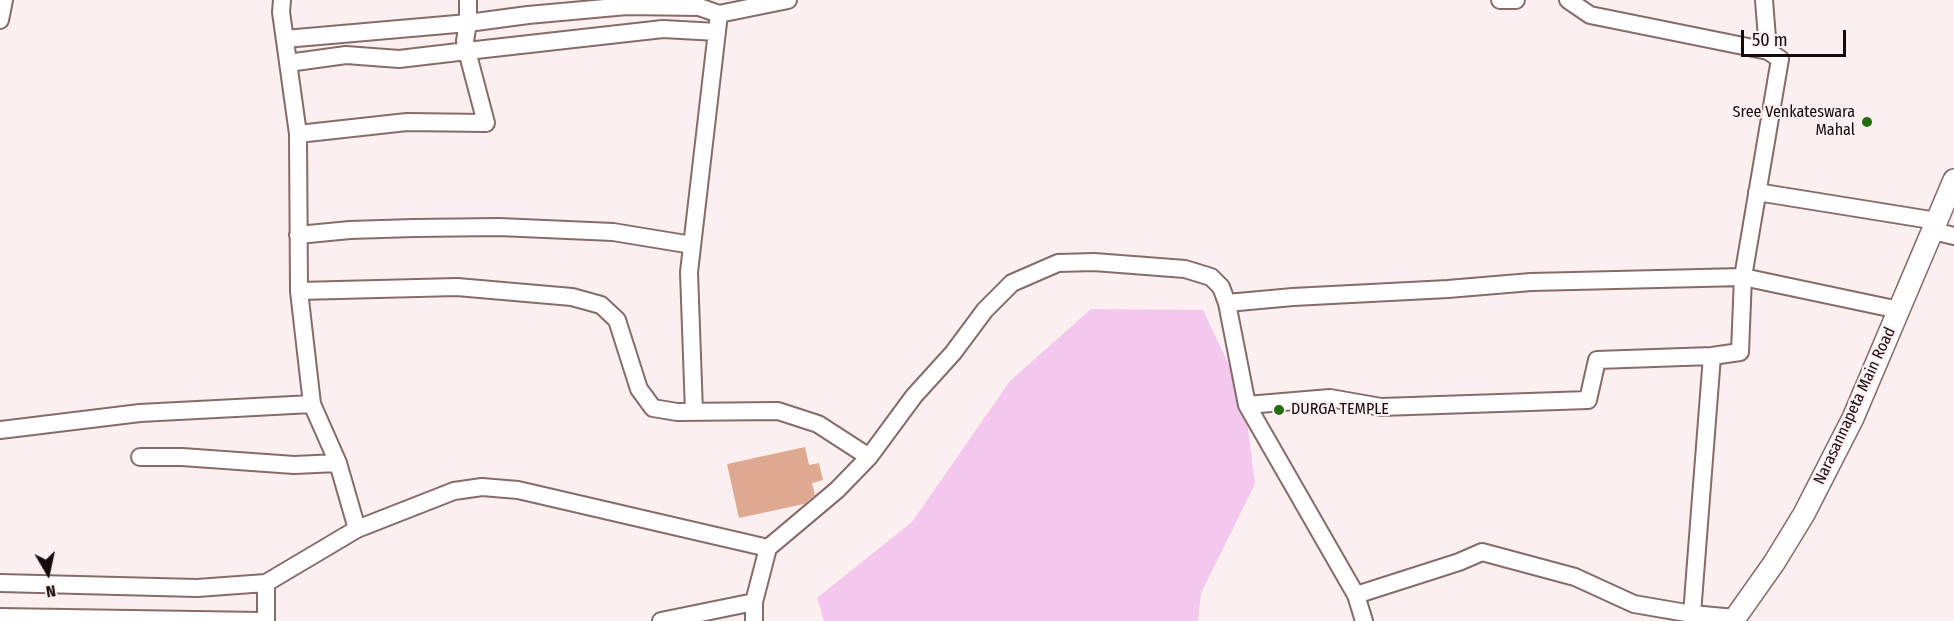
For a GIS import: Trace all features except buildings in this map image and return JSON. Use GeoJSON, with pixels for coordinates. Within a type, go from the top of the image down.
{"type":"FeatureCollection","features":[{"type":"Feature","properties":{"kind":"main road","name":"Narasannapeta Main Road"},"geometry":{"type":"LineString","coordinates":[[1734,620],[1774,563],[1804,514],[1853,418],[1954,180]]}},
{"type":"Feature","properties":{"kind":"street"},"geometry":{"type":"LineString","coordinates":[[282,0],[281,12],[298,134],[298,291],[312,404],[338,463],[357,529]]}},
{"type":"Feature","properties":{"kind":"street"},"geometry":{"type":"LineString","coordinates":[[298,134],[407,122],[486,123],[466,51],[468,0]]}},
{"type":"Feature","properties":{"kind":"street"},"geometry":{"type":"LineString","coordinates":[[285,39],[627,6],[699,7],[719,14],[788,0]]}},
{"type":"Feature","properties":{"kind":"street"},"geometry":{"type":"LineString","coordinates":[[1500,0],[1516,0]]}},
{"type":"Feature","properties":{"kind":"street"},"geometry":{"type":"LineString","coordinates":[[1247,405],[1330,398],[1381,407],[1588,400],[1597,360],[1712,356],[1740,352],[1743,277],[1780,59],[1768,51],[1590,15],[1568,0]]}},
{"type":"Feature","properties":{"kind":"street"},"geometry":{"type":"LineString","coordinates":[[1764,0],[1768,51]]}},
{"type":"Feature","properties":{"kind":"street"},"geometry":{"type":"LineString","coordinates":[[694,412],[689,272],[719,14]]}},
{"type":"Feature","properties":{"kind":"street"},"geometry":{"type":"LineString","coordinates":[[288,63],[346,55],[399,59],[663,29],[717,32]]}},
{"type":"Feature","properties":{"kind":"street"},"geometry":{"type":"LineString","coordinates":[[1758,192],[1935,226],[1954,236]]}},
{"type":"Feature","properties":{"kind":"street"},"geometry":{"type":"LineString","coordinates":[[298,235],[350,230],[499,227],[613,232],[692,245]]}},
{"type":"Feature","properties":{"kind":"street"},"geometry":{"type":"LineString","coordinates":[[754,621],[754,602],[768,548],[837,490],[868,457],[914,396],[953,353],[985,310],[1012,283],[1058,263],[1094,262],[1185,269],[1211,277],[1221,287],[1227,303],[1247,405],[1356,595],[1364,621]]}},
{"type":"Feature","properties":{"kind":"street"},"geometry":{"type":"LineString","coordinates":[[1227,303],[1531,282],[1743,277],[1899,310]]}},
{"type":"Feature","properties":{"kind":"street"},"geometry":{"type":"LineString","coordinates":[[298,291],[457,287],[572,297],[601,306],[617,320],[639,389],[653,408],[677,412],[778,411],[818,424],[868,457]]}},
{"type":"Feature","properties":{"kind":"street"},"geometry":{"type":"LineString","coordinates":[[1692,614],[1712,356]]}},
{"type":"Feature","properties":{"kind":"street"},"geometry":{"type":"LineString","coordinates":[[0,430],[140,413],[312,404]]}},
{"type":"Feature","properties":{"kind":"street"},"geometry":{"type":"LineString","coordinates":[[140,457],[182,457],[294,465],[338,463]]}},
{"type":"Feature","properties":{"kind":"street"},"geometry":{"type":"LineString","coordinates":[[0,583],[197,588],[266,583],[357,529],[454,491],[482,487],[518,490],[768,548]]}},
{"type":"Feature","properties":{"kind":"street"},"geometry":{"type":"LineString","coordinates":[[1356,595],[1459,562],[1482,552],[1575,578],[1634,604],[1734,620]]}},
{"type":"Feature","properties":{"kind":"street"},"geometry":{"type":"LineString","coordinates":[[266,583],[266,621]]}},
{"type":"Feature","properties":{"kind":"street"},"geometry":{"type":"LineString","coordinates":[[661,621],[754,602]]}},
{"type":"Feature","properties":{"kind":"street"},"geometry":{"type":"LineString","coordinates":[[0,616],[261,621]]}},
{"type":"Feature","properties":{"kind":"shaded area"},"geometry":{"type":"Polygon","coordinates":[[[1091,309],[1203,310],[1244,397],[1255,484],[1201,593],[1198,621],[824,621],[817,598],[912,522],[1010,381],[1091,309]]]}},
{"type":"Feature","properties":{"kind":"place","name":"Sree Venkateswara Mahal"},"geometry":{"type":"Point","coordinates":[1867,122]}},
{"type":"Feature","properties":{"kind":"place","name":"DURGA TEMPLE"},"geometry":{"type":"Point","coordinates":[1279,410]}}]}
